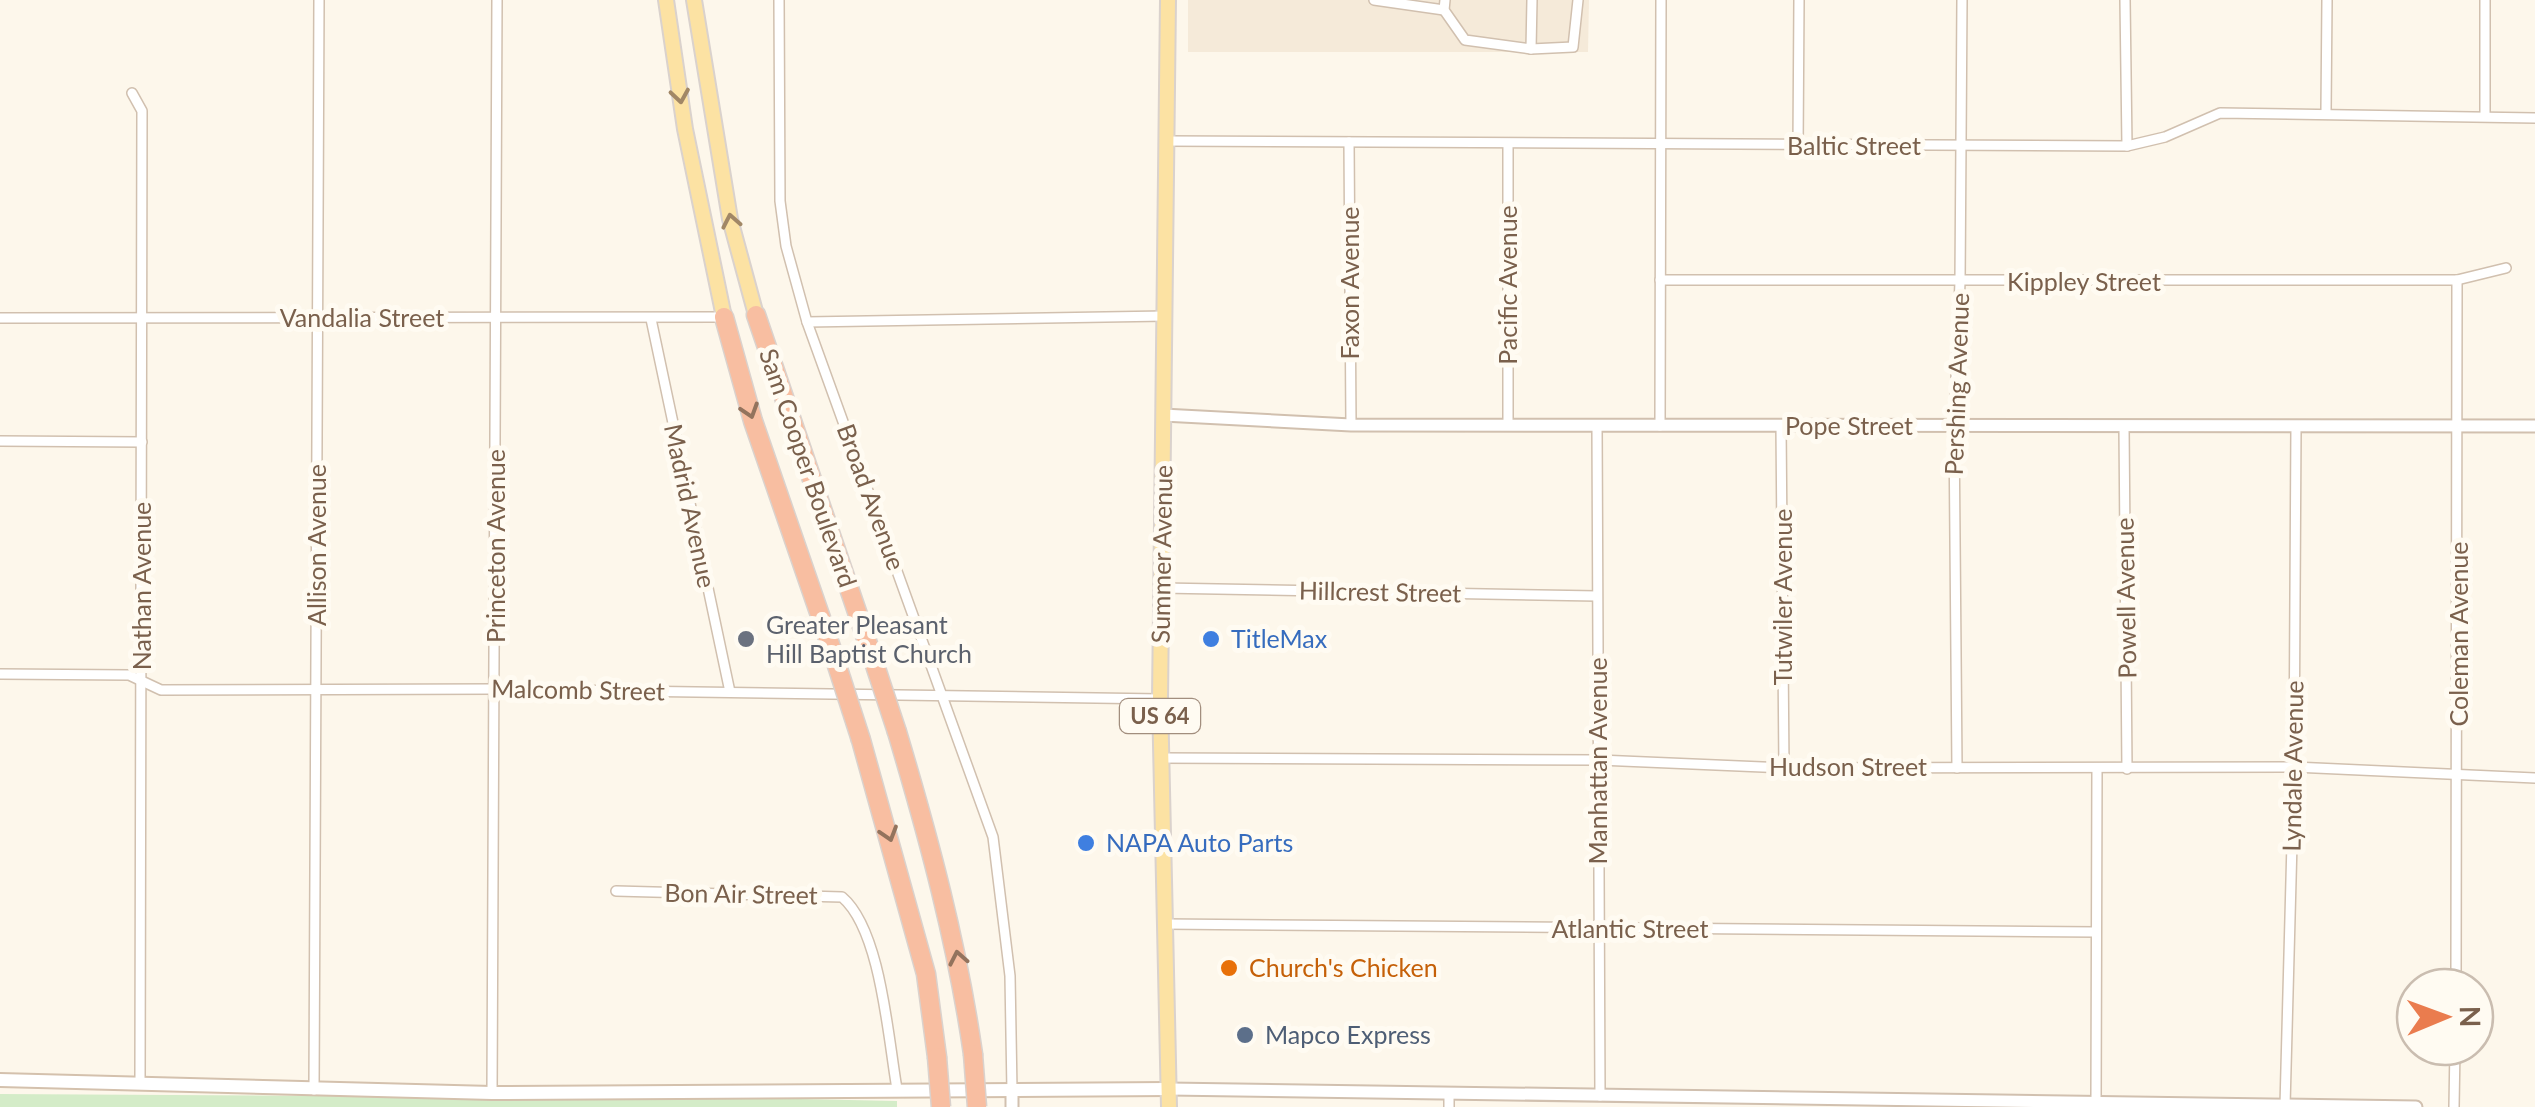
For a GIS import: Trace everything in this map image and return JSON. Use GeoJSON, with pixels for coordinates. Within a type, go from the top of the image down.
{"type":"FeatureCollection","features":[{"type":"Feature","properties":{"kind":"highway","name":"Sam Cooper Boulevard"},"geometry":{"type":"LineString","coordinates":[[756,316],[897,732],[939,872],[960,965],[977,1107]]}},
{"type":"Feature","properties":{"kind":"highway","name":"Sam Cooper Boulevard"},"geometry":{"type":"LineString","coordinates":[[724,317],[753,421],[861,740],[918,940],[941,1107]]}},
{"type":"Feature","properties":{"kind":"main road","name":"Sam Cooper Boulevard"},"geometry":{"type":"LineString","coordinates":[[666,0],[689,149],[724,317]]}},
{"type":"Feature","properties":{"kind":"main road","name":"Sam Cooper Boulevard"},"geometry":{"type":"LineString","coordinates":[[694,0],[730,219],[756,316]]}},
{"type":"Feature","properties":{"kind":"main road","name":"Summer Avenue"},"geometry":{"type":"LineString","coordinates":[[1168,0],[1160,698],[1169,1107]]}},
{"type":"Feature","properties":{"kind":"main road"},"geometry":{"type":"LineString","coordinates":[[0,1080],[492,1093],[1169,1089]]}},
{"type":"Feature","properties":{"kind":"street","name":"Allison Avenue"},"geometry":{"type":"LineString","coordinates":[[314,1090],[320,0]]}},
{"type":"Feature","properties":{"kind":"street","name":"Princeton Avenue"},"geometry":{"type":"LineString","coordinates":[[492,1093],[497,0]]}},
{"type":"Feature","properties":{"kind":"street","name":"Broad Avenue"},"geometry":{"type":"LineString","coordinates":[[778,0],[780,201],[786,246],[808,322],[993,837],[1010,976],[1012,1107]]}},
{"type":"Feature","properties":{"kind":"street"},"geometry":{"type":"LineString","coordinates":[[1374,0],[1445,5],[1465,40],[1531,49],[1574,47],[1578,0]]}},
{"type":"Feature","properties":{"kind":"street"},"geometry":{"type":"LineString","coordinates":[[1531,49],[1532,0]]}},
{"type":"Feature","properties":{"kind":"street"},"geometry":{"type":"LineString","coordinates":[[1660,426],[1662,0]]}},
{"type":"Feature","properties":{"kind":"street"},"geometry":{"type":"LineString","coordinates":[[1798,147],[1799,0]]}},
{"type":"Feature","properties":{"kind":"street","name":"Pershing Avenue"},"geometry":{"type":"LineString","coordinates":[[1956,768],[1954,426],[1960,282],[1962,0]]}},
{"type":"Feature","properties":{"kind":"street"},"geometry":{"type":"LineString","coordinates":[[2126,0],[2127,146]]}},
{"type":"Feature","properties":{"kind":"street"},"geometry":{"type":"LineString","coordinates":[[2326,112],[2327,0]]}},
{"type":"Feature","properties":{"kind":"street"},"geometry":{"type":"LineString","coordinates":[[2485,0],[2485,116]]}},
{"type":"Feature","properties":{"kind":"street","name":"Nathan Avenue"},"geometry":{"type":"LineString","coordinates":[[132,93],[142,111],[140,1082]]}},
{"type":"Feature","properties":{"kind":"street","name":"Baltic Street"},"geometry":{"type":"LineString","coordinates":[[1166,141],[2127,146],[2165,137],[2220,113],[2535,118]]}},
{"type":"Feature","properties":{"kind":"street","name":"Faxon Avenue"},"geometry":{"type":"LineString","coordinates":[[1350,142],[1351,425]]}},
{"type":"Feature","properties":{"kind":"street","name":"Pacific Avenue"},"geometry":{"type":"LineString","coordinates":[[1508,144],[1508,425]]}},
{"type":"Feature","properties":{"kind":"street","name":"Kippley Street"},"geometry":{"type":"LineString","coordinates":[[1660,280],[2457,280],[2506,268]]}},
{"type":"Feature","properties":{"kind":"street","name":"Coleman Avenue"},"geometry":{"type":"LineString","coordinates":[[2456,967],[2460,777],[2457,280]]}},
{"type":"Feature","properties":{"kind":"street"},"geometry":{"type":"LineString","coordinates":[[808,322],[1165,316]]}},
{"type":"Feature","properties":{"kind":"street","name":"Vandalia Street"},"geometry":{"type":"LineString","coordinates":[[0,318],[724,317]]}},
{"type":"Feature","properties":{"kind":"street","name":"Madrid Avenue"},"geometry":{"type":"LineString","coordinates":[[651,319],[730,692]]}},
{"type":"Feature","properties":{"kind":"street","name":"Pope Street"},"geometry":{"type":"LineString","coordinates":[[1164,415],[1351,425],[2535,426]]}},
{"type":"Feature","properties":{"kind":"street","name":"Manhattan Avenue"},"geometry":{"type":"LineString","coordinates":[[1597,426],[1600,1096]]}},
{"type":"Feature","properties":{"kind":"street","name":"Tutwiler Avenue"},"geometry":{"type":"LineString","coordinates":[[1781,426],[1784,768]]}},
{"type":"Feature","properties":{"kind":"street","name":"Lyndale Avenue"},"geometry":{"type":"LineString","coordinates":[[2285,1106],[2294,767],[2296,426]]}},
{"type":"Feature","properties":{"kind":"street","name":"Powell Avenue"},"geometry":{"type":"LineString","coordinates":[[2124,427],[2127,768]]}},
{"type":"Feature","properties":{"kind":"street"},"geometry":{"type":"LineString","coordinates":[[0,440],[142,442]]}},
{"type":"Feature","properties":{"kind":"street","name":"Hillcrest Street"},"geometry":{"type":"LineString","coordinates":[[1162,588],[1597,596]]}},
{"type":"Feature","properties":{"kind":"street","name":"Malcomb Street"},"geometry":{"type":"LineString","coordinates":[[0,674],[129,675],[160,690],[495,689],[1160,698]]}},
{"type":"Feature","properties":{"kind":"street","name":"Hudson Street"},"geometry":{"type":"LineString","coordinates":[[1161,758],[1599,760],[1784,768],[2294,767],[2535,778]]}},
{"type":"Feature","properties":{"kind":"street"},"geometry":{"type":"LineString","coordinates":[[2096,1103],[2097,768]]}},
{"type":"Feature","properties":{"kind":"street","name":"Bon Air Street"},"geometry":{"type":"LineString","coordinates":[[616,891],[842,897],[858,910],[876,972],[897,1089]]}},
{"type":"Feature","properties":{"kind":"street","name":"Atlantic Street"},"geometry":{"type":"LineString","coordinates":[[1164,924],[2096,932]]}},
{"type":"Feature","properties":{"kind":"street"},"geometry":{"type":"LineString","coordinates":[[2454,1107],[2455,1067]]}},
{"type":"Feature","properties":{"kind":"street"},"geometry":{"type":"LineString","coordinates":[[1169,1089],[1448,1101],[1600,1096],[1670,1102],[2416,1107]]}},
{"type":"Feature","properties":{"kind":"shaded area"},"geometry":{"type":"Polygon","coordinates":[[[1188,0],[1589,0],[1588,52],[1188,52],[1188,0]]]}},
{"type":"Feature","properties":{"kind":"green space"},"geometry":{"type":"Polygon","coordinates":[[[0,1094],[800,1099],[897,1101],[897,1107],[0,1107],[0,1094]]]}},
{"type":"Feature","properties":{"kind":"place","name":"Greater Pleasant Hill Baptist Church"},"geometry":{"type":"Point","coordinates":[746,639]}},
{"type":"Feature","properties":{"kind":"place","name":"TitleMax"},"geometry":{"type":"Point","coordinates":[1211,639]}},
{"type":"Feature","properties":{"kind":"place","name":"NAPA Auto Parts"},"geometry":{"type":"Point","coordinates":[1086,843]}},
{"type":"Feature","properties":{"kind":"place","name":"Church's Chicken"},"geometry":{"type":"Point","coordinates":[1229,968]}},
{"type":"Feature","properties":{"kind":"place","name":"Mapco Express"},"geometry":{"type":"Point","coordinates":[1245,1035]}}]}
